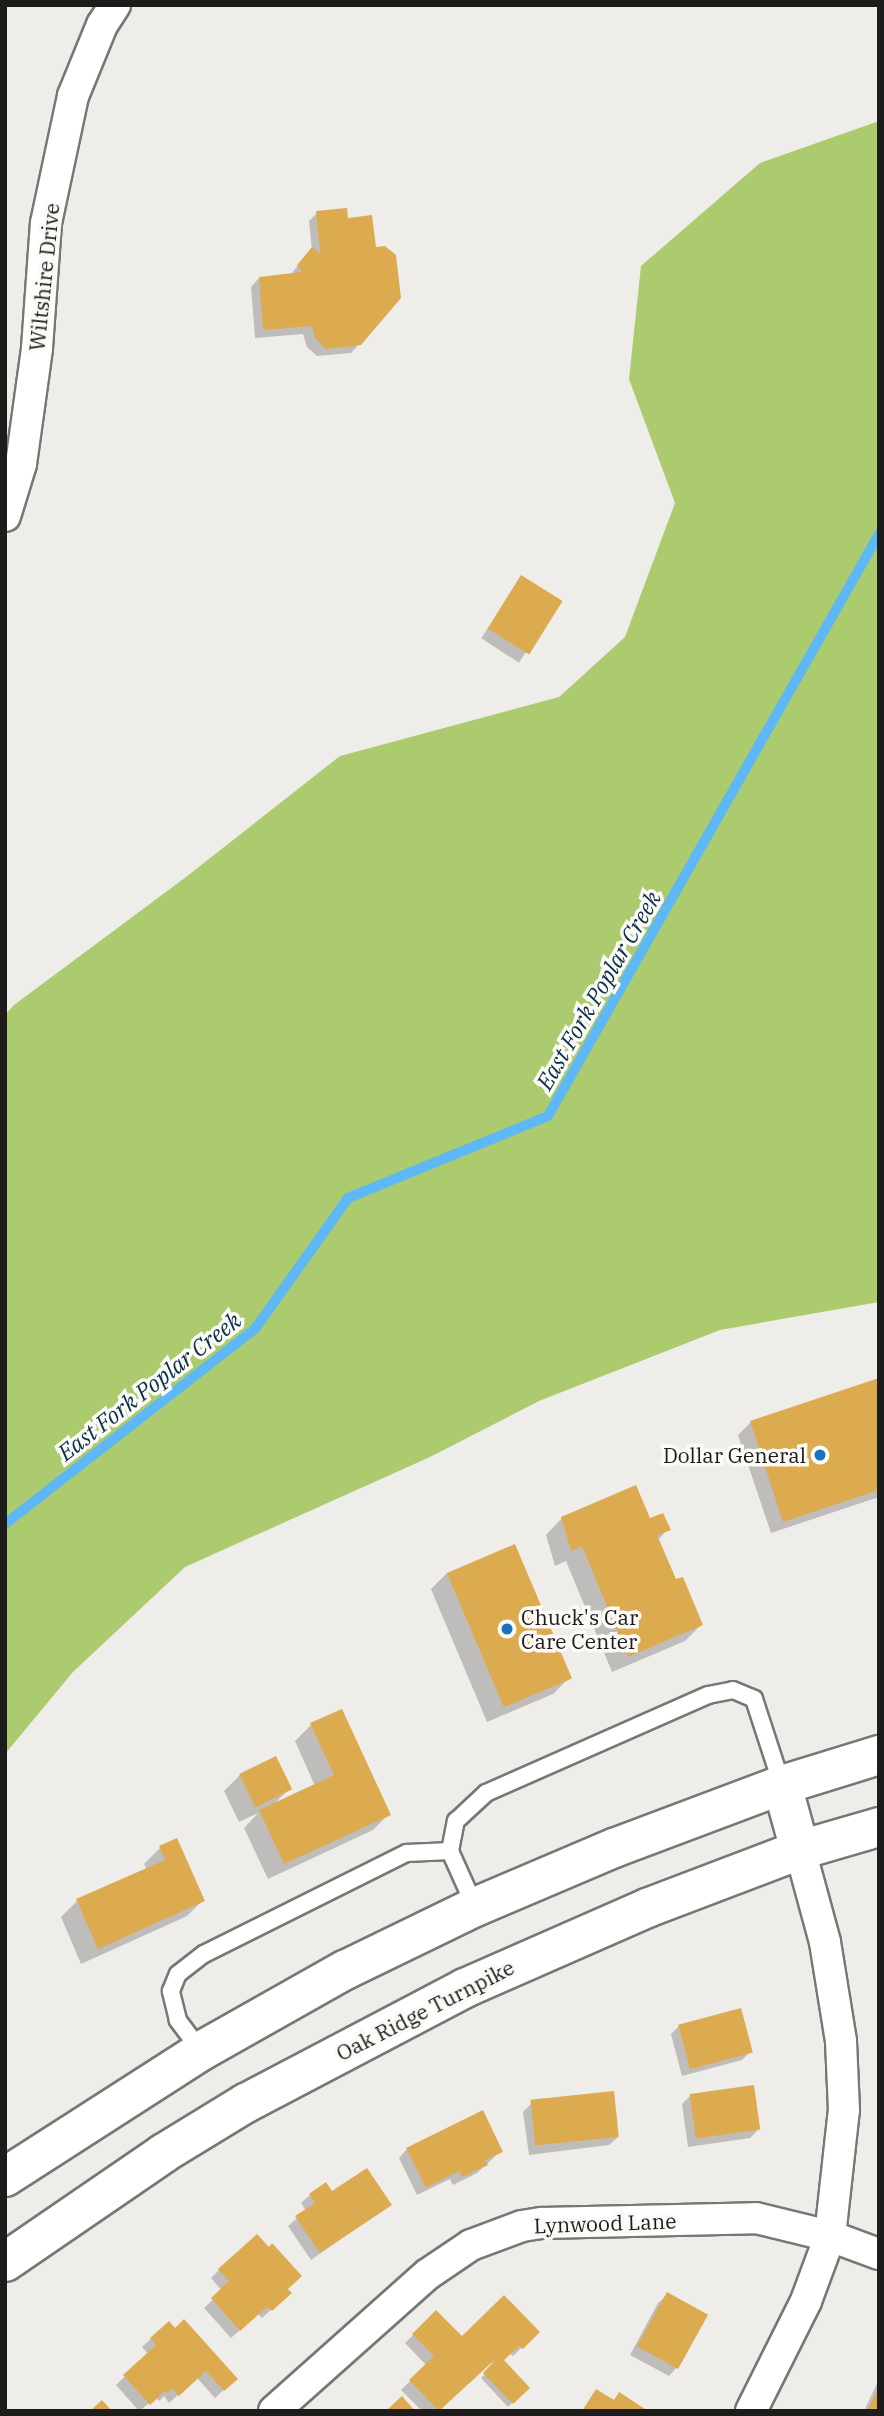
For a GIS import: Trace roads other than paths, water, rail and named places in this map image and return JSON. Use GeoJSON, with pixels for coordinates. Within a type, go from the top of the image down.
{"type":"FeatureCollection","features":[{"type":"Feature","properties":{"kind":"highway"},"geometry":{"type":"LineString","coordinates":[[5,2177],[201,2051],[345,1970],[475,1908],[614,1848],[782,1785],[879,1755]]}},
{"type":"Feature","properties":{"kind":"highway"},"geometry":{"type":"LineString","coordinates":[[782,1785],[800,1850]]}},
{"type":"Feature","properties":{"kind":"highway","name":"Oak Ridge Turnpike"},"geometry":{"type":"LineString","coordinates":[[5,2262],[164,2153],[246,2103],[397,2022],[559,1945],[800,1850],[879,1827]]}},
{"type":"Feature","properties":{"kind":"street","name":"Wiltshire Drive"},"geometry":{"type":"LineString","coordinates":[[5,516],[21,464],[37,348],[46,223],[73,96],[102,25],[115,5]]}},
{"type":"Feature","properties":{"kind":"street"},"geometry":{"type":"LineString","coordinates":[[751,2411],[806,2301],[831,2236],[844,2110],[841,2041],[825,1942],[800,1850]]}},
{"type":"Feature","properties":{"kind":"street","name":"Lynwood Lane"},"geometry":{"type":"LineString","coordinates":[[274,2411],[428,2274],[471,2245],[522,2227],[555,2223],[757,2218],[831,2236],[879,2254]]}},
{"type":"Feature","properties":{"kind":"lane"},"geometry":{"type":"LineString","coordinates":[[475,1908],[450,1851],[456,1821],[486,1793],[708,1695],[733,1690],[754,1699],[782,1785]]}},
{"type":"Feature","properties":{"kind":"lane"},"geometry":{"type":"LineString","coordinates":[[201,2051],[178,2020],[171,1991],[178,1974],[204,1954],[407,1853],[450,1851]]}},
{"type":"Feature","properties":{"kind":"waterway","name":"East Fork Poplar Creek"},"geometry":{"type":"LineString","coordinates":[[5,1524],[255,1329],[348,1198],[548,1116],[879,534]]}},
{"type":"Feature","properties":{"kind":"place","name":"Dollar General"},"geometry":{"type":"Point","coordinates":[820,1455]}},
{"type":"Feature","properties":{"kind":"place","name":"Chuck's Car Care Center"},"geometry":{"type":"Point","coordinates":[507,1629]}}]}
